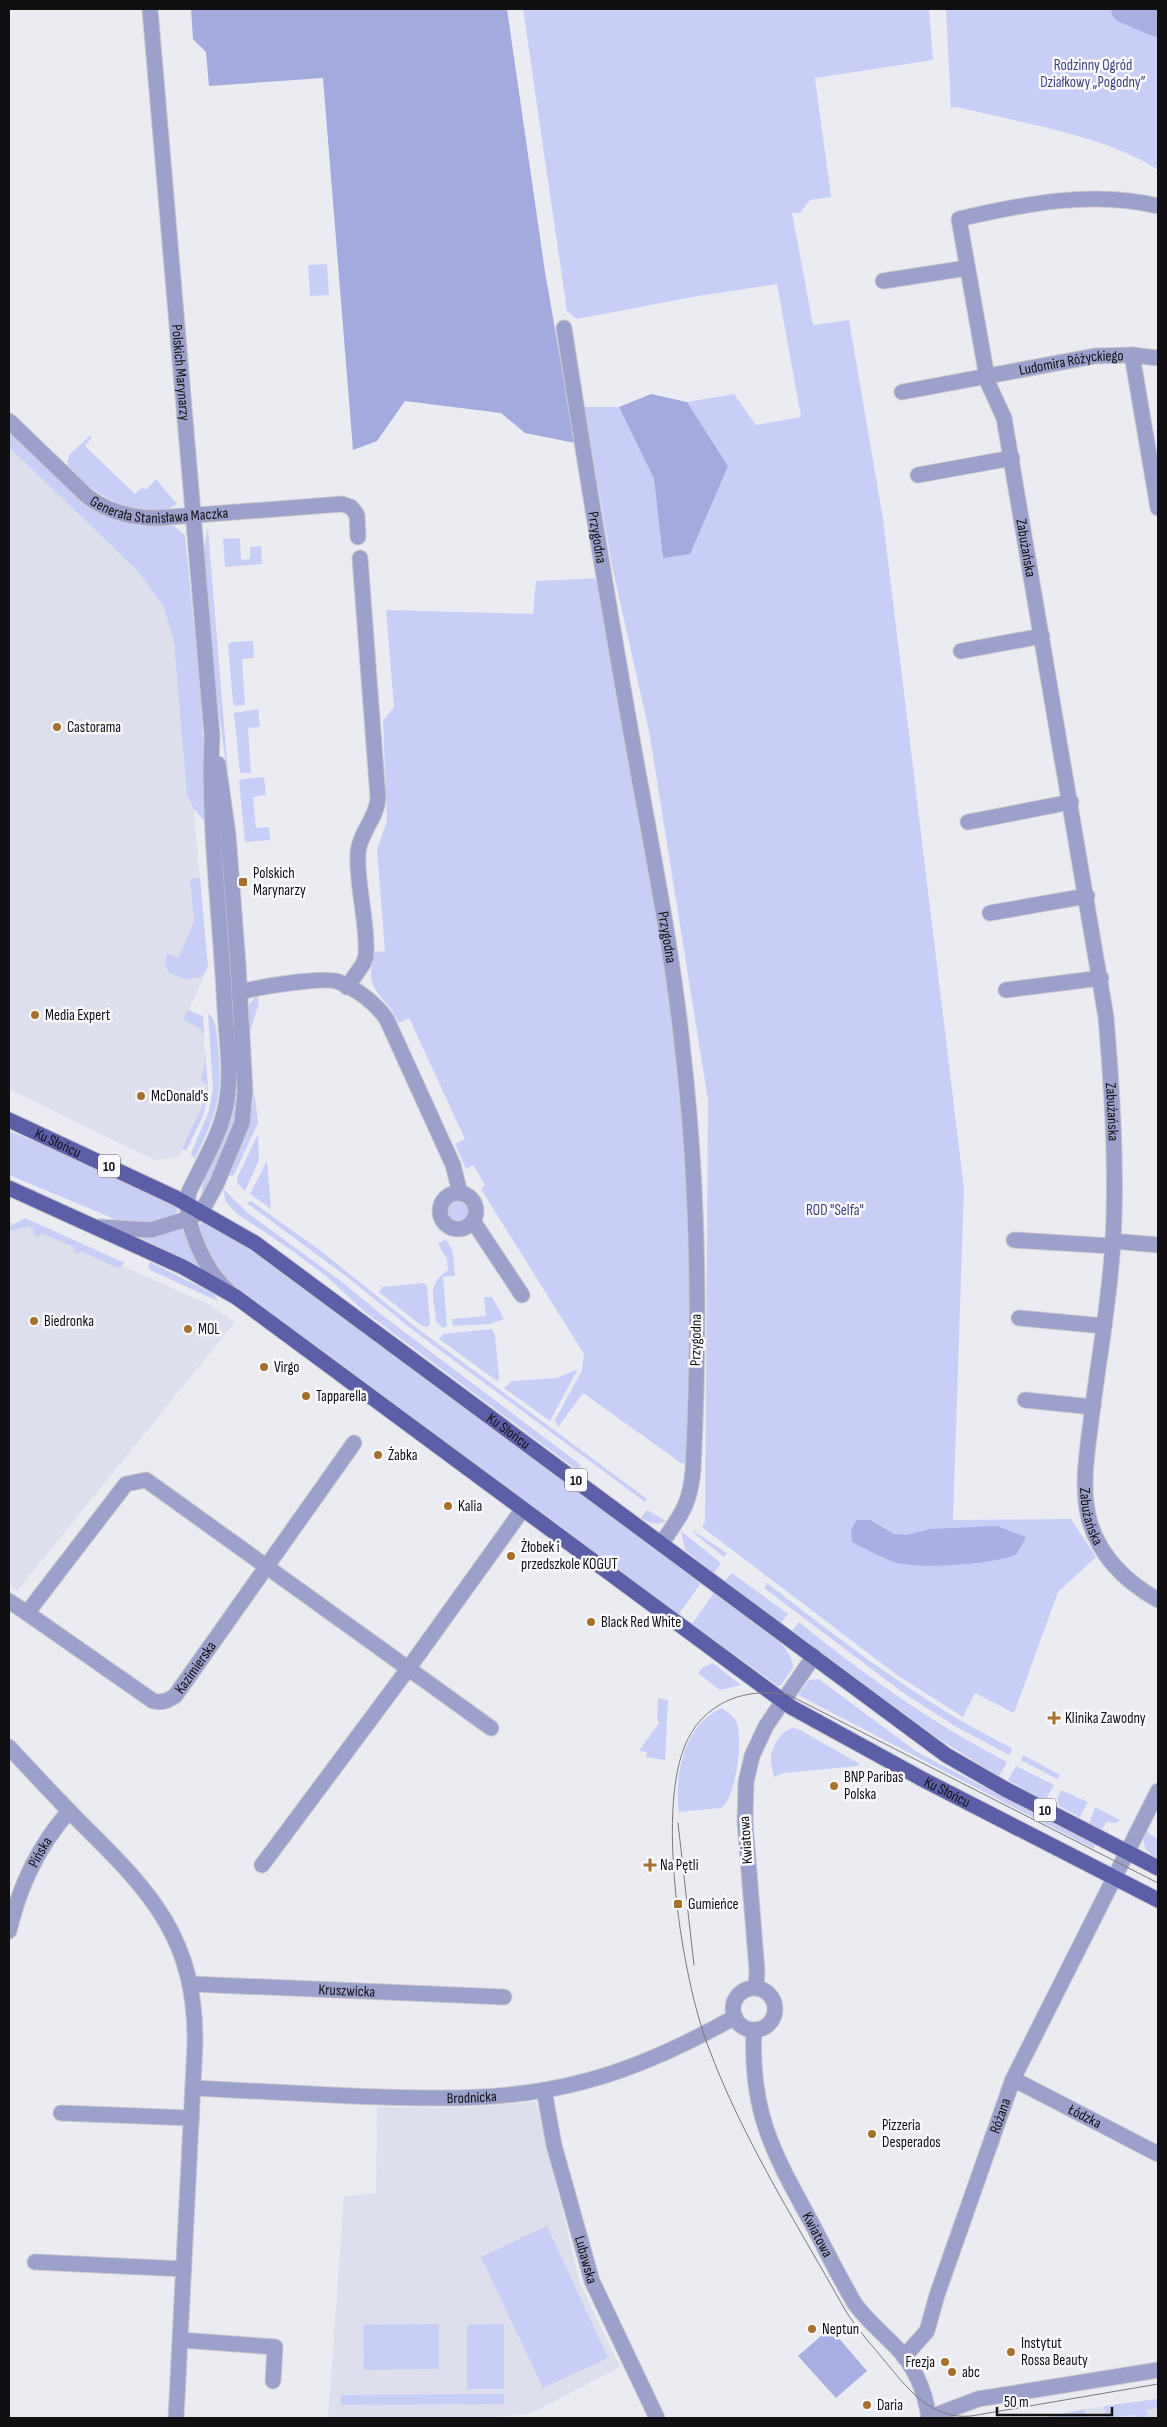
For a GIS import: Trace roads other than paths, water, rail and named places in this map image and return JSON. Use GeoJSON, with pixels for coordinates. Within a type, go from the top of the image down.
{"type":"FeatureCollection","features":[{"type":"Feature","properties":{"kind":"main road","name":"Ku Słońcu"},"geometry":{"type":"LineString","coordinates":[[9,1120],[193,1211],[278,1259],[963,1766],[1158,1868]]}},
{"type":"Feature","properties":{"kind":"main road","name":"Ku Słońcu"},"geometry":{"type":"LineString","coordinates":[[9,1188],[191,1271],[236,1297],[782,1701],[917,1776],[1158,1900]]}},
{"type":"Feature","properties":{"kind":"street","name":"Polskich Marynarzy"},"geometry":{"type":"LineString","coordinates":[[150,9],[212,735],[220,773],[228,834],[245,1091],[244,1114],[237,1139],[193,1211]]}},
{"type":"Feature","properties":{"kind":"street","name":"Zabużańska"},"geometry":{"type":"LineString","coordinates":[[1158,206],[1126,200],[1066,200],[1009,208],[959,219],[986,376],[1004,418],[1012,458],[1106,1016],[1110,1087],[1113,1244],[1085,1487],[1090,1520],[1102,1549],[1116,1569],[1133,1584],[1158,1600]]}},
{"type":"Feature","properties":{"kind":"street"},"geometry":{"type":"LineString","coordinates":[[883,281],[967,268]]}},
{"type":"Feature","properties":{"kind":"street","name":"Przygodna"},"geometry":{"type":"LineString","coordinates":[[564,328],[603,578],[674,982],[684,1054],[691,1136],[697,1302],[693,1470],[691,1491],[686,1506],[661,1544]]}},
{"type":"Feature","properties":{"kind":"street"},"geometry":{"type":"LineString","coordinates":[[1132,355],[1158,508]]}},
{"type":"Feature","properties":{"kind":"street","name":"Ludomira Różyckiego"},"geometry":{"type":"LineString","coordinates":[[986,376],[1095,356],[1132,355],[1158,358]]}},
{"type":"Feature","properties":{"kind":"street"},"geometry":{"type":"LineString","coordinates":[[902,392],[986,376]]}},
{"type":"Feature","properties":{"kind":"street","name":"Generała Stanisława Maczka"},"geometry":{"type":"LineString","coordinates":[[9,421],[82,492],[102,506],[139,518],[342,504],[351,507],[357,515],[358,537]]}},
{"type":"Feature","properties":{"kind":"street"},"geometry":{"type":"LineString","coordinates":[[918,475],[1012,458]]}},
{"type":"Feature","properties":{"kind":"street"},"geometry":{"type":"LineString","coordinates":[[347,987],[363,964],[366,956],[358,852],[364,832],[376,812],[378,798],[360,558]]}},
{"type":"Feature","properties":{"kind":"street"},"geometry":{"type":"LineString","coordinates":[[961,651],[1042,636]]}},
{"type":"Feature","properties":{"kind":"street","name":"Polskich Marynarzy"},"geometry":{"type":"LineString","coordinates":[[193,1211],[189,1192],[222,1121],[228,1088],[223,965],[210,773],[212,735]]}},
{"type":"Feature","properties":{"kind":"street"},"geometry":{"type":"LineString","coordinates":[[968,822],[1071,802]]}},
{"type":"Feature","properties":{"kind":"street"},"geometry":{"type":"LineString","coordinates":[[990,913],[1087,896]]}},
{"type":"Feature","properties":{"kind":"street"},"geometry":{"type":"LineString","coordinates":[[1006,990],[1101,978]]}},
{"type":"Feature","properties":{"kind":"street"},"geometry":{"type":"LineString","coordinates":[[240,993],[262,986],[333,981],[373,1003],[387,1020],[454,1165],[460,1193]]}},
{"type":"Feature","properties":{"kind":"street"},"geometry":{"type":"LineString","coordinates":[[460,1193],[468,1195],[475,1204],[476,1215],[473,1221],[466,1227],[457,1228],[449,1226],[443,1219],[440,1211],[444,1200],[451,1194],[460,1193]]}},
{"type":"Feature","properties":{"kind":"street","name":"Ku Słońcu"},"geometry":{"type":"LineString","coordinates":[[88,1224],[120,1230],[151,1230],[193,1211],[196,1241],[220,1283],[236,1297]]}},
{"type":"Feature","properties":{"kind":"street"},"geometry":{"type":"LineString","coordinates":[[473,1221],[522,1295]]}},
{"type":"Feature","properties":{"kind":"street"},"geometry":{"type":"LineString","coordinates":[[1014,1240],[1158,1246]]}},
{"type":"Feature","properties":{"kind":"street"},"geometry":{"type":"LineString","coordinates":[[1019,1318],[1104,1326]]}},
{"type":"Feature","properties":{"kind":"street"},"geometry":{"type":"LineString","coordinates":[[1024,1400],[1093,1407]]}},
{"type":"Feature","properties":{"kind":"street","name":"Kazimierska"},"geometry":{"type":"LineString","coordinates":[[9,1601],[153,1700],[161,1702],[175,1696],[354,1443]]}},
{"type":"Feature","properties":{"kind":"street"},"geometry":{"type":"LineString","coordinates":[[27,1613],[126,1484],[146,1480],[491,1728]]}},
{"type":"Feature","properties":{"kind":"street"},"geometry":{"type":"LineString","coordinates":[[262,1866],[408,1669],[523,1509]]}},
{"type":"Feature","properties":{"kind":"street"},"geometry":{"type":"LineString","coordinates":[[782,1701],[814,1656]]}},
{"type":"Feature","properties":{"kind":"street","name":"Kwiatowa"},"geometry":{"type":"LineString","coordinates":[[756,1988],[757,1971],[745,1822],[745,1792],[754,1751],[766,1726],[782,1701]]}},
{"type":"Feature","properties":{"kind":"street"},"geometry":{"type":"LineString","coordinates":[[9,1747],[125,1867],[152,1898],[178,1943],[191,1984],[195,2024],[192,2118],[176,2418]]}},
{"type":"Feature","properties":{"kind":"street"},"geometry":{"type":"LineString","coordinates":[[1115,1878],[1158,1791]]}},
{"type":"Feature","properties":{"kind":"street","name":"Pińska"},"geometry":{"type":"LineString","coordinates":[[9,1931],[13,1895],[37,1854],[69,1811]]}},
{"type":"Feature","properties":{"kind":"street","name":"Różana"},"geometry":{"type":"LineString","coordinates":[[904,2357],[927,2331],[937,2295],[1013,2079],[1115,1878]]}},
{"type":"Feature","properties":{"kind":"street","name":"Kruszwicka"},"geometry":{"type":"LineString","coordinates":[[191,1984],[504,1996]]}},
{"type":"Feature","properties":{"kind":"street"},"geometry":{"type":"LineString","coordinates":[[756,1988],[770,1995],[775,2010],[768,2024],[754,2030],[742,2025],[735,2017],[734,2008],[738,1996],[746,1990],[756,1988]]}},
{"type":"Feature","properties":{"kind":"street","name":"Brodnicka"},"geometry":{"type":"LineString","coordinates":[[193,2088],[437,2099],[479,2098],[544,2090],[586,2081],[638,2065],[684,2045],[735,2017]]}},
{"type":"Feature","properties":{"kind":"street","name":"Kwiatowa"},"geometry":{"type":"LineString","coordinates":[[754,2030],[756,2091],[762,2121],[774,2154],[855,2304],[869,2322],[904,2357],[922,2386],[929,2418]]}},
{"type":"Feature","properties":{"kind":"street","name":"Łódzka"},"geometry":{"type":"LineString","coordinates":[[1013,2079],[1158,2154]]}},
{"type":"Feature","properties":{"kind":"street","name":"Lubawska"},"geometry":{"type":"LineString","coordinates":[[544,2090],[554,2145],[592,2281],[657,2418]]}},
{"type":"Feature","properties":{"kind":"street"},"geometry":{"type":"LineString","coordinates":[[62,2114],[192,2118]]}},
{"type":"Feature","properties":{"kind":"street"},"geometry":{"type":"LineString","coordinates":[[35,2262],[184,2269]]}},
{"type":"Feature","properties":{"kind":"street"},"geometry":{"type":"LineString","coordinates":[[181,2340],[275,2347],[274,2381]]}},
{"type":"Feature","properties":{"kind":"street"},"geometry":{"type":"LineString","coordinates":[[929,2418],[978,2399],[1158,2370]]}},
{"type":"Feature","properties":{"kind":"waterway"},"geometry":{"type":"LineString","coordinates":[[1125,9],[1158,23]]}},
{"type":"Feature","properties":{"kind":"tram line"},"geometry":{"type":"LineString","coordinates":[[1158,1883],[789,1695],[774,1693],[751,1694],[736,1697],[714,1708],[691,1732],[684,1748],[676,1778],[673,1814],[676,1897],[689,1980],[708,2046],[753,2147],[844,2308],[863,2335],[902,2381],[921,2400],[944,2413],[957,2416],[971,2416],[1158,2384]]}},
{"type":"Feature","properties":{"kind":"tram line"},"geometry":{"type":"LineString","coordinates":[[678,1823],[694,1965]]}},
{"type":"Feature","properties":{"kind":"place","name":"Castorama"},"geometry":{"type":"Point","coordinates":[57,727]}},
{"type":"Feature","properties":{"kind":"place","name":"Polskich Marynarzy"},"geometry":{"type":"Point","coordinates":[243,882]}},
{"type":"Feature","properties":{"kind":"place","name":"Media Expert"},"geometry":{"type":"Point","coordinates":[35,1015]}},
{"type":"Feature","properties":{"kind":"place","name":"McDonald's"},"geometry":{"type":"Point","coordinates":[141,1096]}},
{"type":"Feature","properties":{"kind":"place","name":"Biedronka"},"geometry":{"type":"Point","coordinates":[34,1321]}},
{"type":"Feature","properties":{"kind":"place","name":"MOL"},"geometry":{"type":"Point","coordinates":[188,1329]}},
{"type":"Feature","properties":{"kind":"place","name":"Virgo"},"geometry":{"type":"Point","coordinates":[264,1367]}},
{"type":"Feature","properties":{"kind":"place","name":"Tapparella"},"geometry":{"type":"Point","coordinates":[306,1396]}},
{"type":"Feature","properties":{"kind":"place","name":"Żabka"},"geometry":{"type":"Point","coordinates":[378,1455]}},
{"type":"Feature","properties":{"kind":"place","name":"Kalia"},"geometry":{"type":"Point","coordinates":[448,1506]}},
{"type":"Feature","properties":{"kind":"place","name":"Żłobek i przedszkole KOGUT"},"geometry":{"type":"Point","coordinates":[511,1556]}},
{"type":"Feature","properties":{"kind":"place","name":"Black Red White"},"geometry":{"type":"Point","coordinates":[591,1622]}},
{"type":"Feature","properties":{"kind":"place","name":"Klinika Zawodny"},"geometry":{"type":"Point","coordinates":[1054,1718]}},
{"type":"Feature","properties":{"kind":"place","name":"BNP Paribas Polska"},"geometry":{"type":"Point","coordinates":[834,1786]}},
{"type":"Feature","properties":{"kind":"place","name":"Na Pętli"},"geometry":{"type":"Point","coordinates":[650,1865]}},
{"type":"Feature","properties":{"kind":"place","name":"Gumieńce"},"geometry":{"type":"Point","coordinates":[678,1904]}},
{"type":"Feature","properties":{"kind":"place","name":"Pizzeria Desperados"},"geometry":{"type":"Point","coordinates":[872,2134]}},
{"type":"Feature","properties":{"kind":"place","name":"Neptun"},"geometry":{"type":"Point","coordinates":[812,2329]}},
{"type":"Feature","properties":{"kind":"place","name":"Instytut Rossa Beauty"},"geometry":{"type":"Point","coordinates":[1011,2352]}},
{"type":"Feature","properties":{"kind":"place","name":"Frezja"},"geometry":{"type":"Point","coordinates":[945,2362]}},
{"type":"Feature","properties":{"kind":"place","name":"abc"},"geometry":{"type":"Point","coordinates":[952,2372]}},
{"type":"Feature","properties":{"kind":"place","name":"Daria"},"geometry":{"type":"Point","coordinates":[867,2405]}},
{"type":"Feature","properties":{"kind":"park label","name":"Rodzinny Ogród Działkowy „Pogodny”"},"geometry":{"type":"Point","coordinates":[1093,74]}},
{"type":"Feature","properties":{"kind":"park label","name":"ROD \"Selfa\""},"geometry":{"type":"Point","coordinates":[835,1210]}}]}
